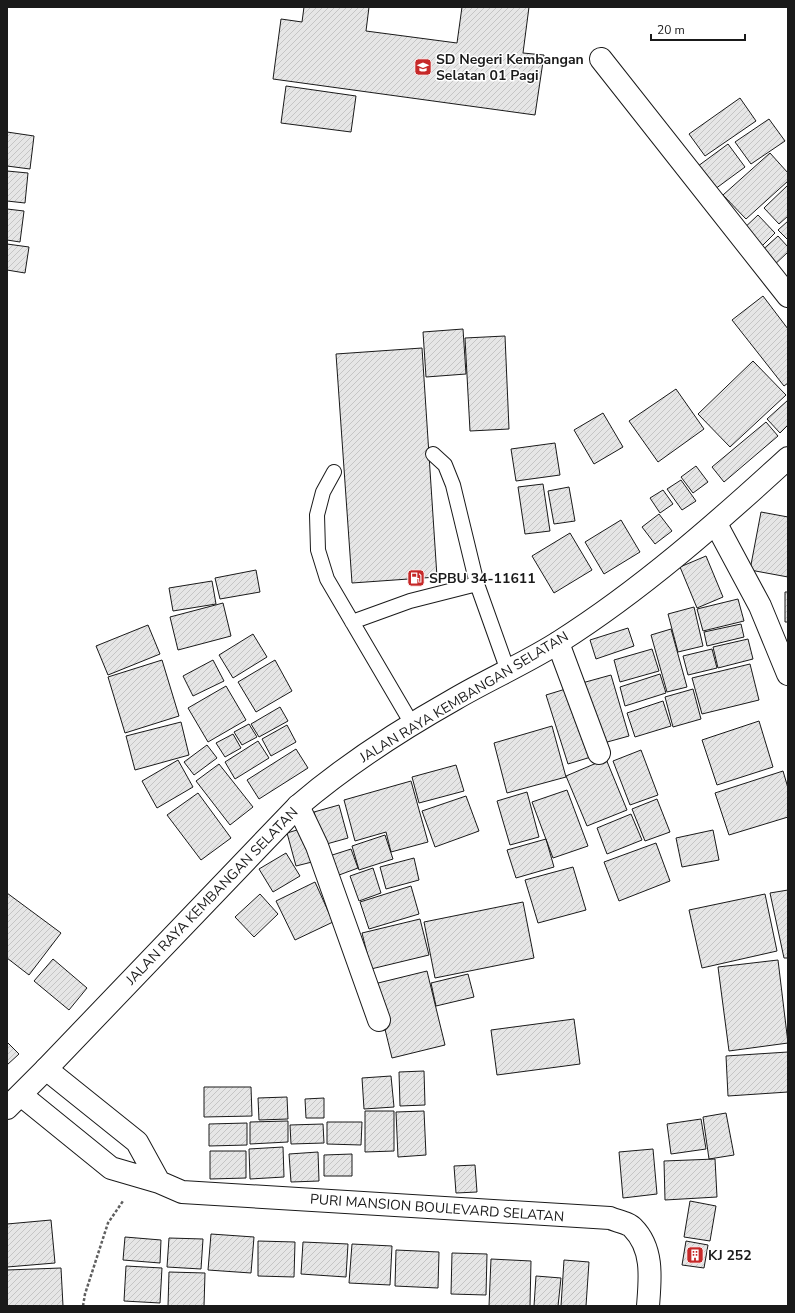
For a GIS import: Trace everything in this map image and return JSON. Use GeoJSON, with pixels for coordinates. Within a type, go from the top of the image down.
{"type":"FeatureCollection","features":[{"type":"Feature","properties":{"kind":"street"},"geometry":{"type":"LineString","coordinates":[[601,59],[788,296]]}},
{"type":"Feature","properties":{"kind":"street","name":"JALAN RAYA KEMBANGAN SELATAN"},"geometry":{"type":"LineString","coordinates":[[14,1102],[298,806],[330,779],[412,724],[558,643],[604,612],[716,524],[788,458]]}},
{"type":"Feature","properties":{"kind":"street"},"geometry":{"type":"LineString","coordinates":[[716,524],[760,606],[788,674]]}},
{"type":"Feature","properties":{"kind":"street"},"geometry":{"type":"LineString","coordinates":[[558,643],[599,753]]}},
{"type":"Feature","properties":{"kind":"street"},"geometry":{"type":"LineString","coordinates":[[298,806],[317,846],[379,1020]]}},
{"type":"Feature","properties":{"kind":"street"},"geometry":{"type":"LineString","coordinates":[[46,1070],[137,1142],[150,1180]]}},
{"type":"Feature","properties":{"kind":"street","name":"PURI MANSION BOULEVARD SELATAN"},"geometry":{"type":"LineString","coordinates":[[14,1102],[111,1168],[182,1192],[610,1218],[633,1227],[647,1250],[650,1275],[648,1306]]}},
{"type":"Feature","properties":{"kind":"lane"},"geometry":{"type":"LineString","coordinates":[[433,454],[445,465],[454,485],[477,584],[508,670]]}},
{"type":"Feature","properties":{"kind":"lane"},"geometry":{"type":"LineString","coordinates":[[334,472],[323,492],[317,515],[318,550],[327,579],[412,724]]}},
{"type":"Feature","properties":{"kind":"lane"},"geometry":{"type":"LineString","coordinates":[[352,622],[410,601],[477,584]]}},
{"type":"Feature","properties":{"kind":"path"},"geometry":{"type":"LineString","coordinates":[[83,1306],[84,1294],[108,1223],[150,1180]]}},
{"type":"Feature","properties":{"kind":"building"},"geometry":{"type":"Polygon","coordinates":[[[304,7],[369,7],[366,31],[457,43],[462,7],[529,7],[523,53],[544,55],[535,115],[273,79],[281,19],[302,22],[304,7]]]}},
{"type":"Feature","properties":{"kind":"building"},"geometry":{"type":"Polygon","coordinates":[[[286,86],[356,96],[351,132],[281,123],[286,86]]]}},
{"type":"Feature","properties":{"kind":"building"},"geometry":{"type":"Polygon","coordinates":[[[740,98],[756,121],[705,156],[689,134],[740,98]]]}},
{"type":"Feature","properties":{"kind":"building"},"geometry":{"type":"Polygon","coordinates":[[[769,119],[785,141],[751,164],[735,142],[769,119]]]}},
{"type":"Feature","properties":{"kind":"building"},"geometry":{"type":"Polygon","coordinates":[[[7,132],[34,136],[30,169],[7,166],[7,132]]]}},
{"type":"Feature","properties":{"kind":"building"},"geometry":{"type":"Polygon","coordinates":[[[728,144],[745,167],[711,192],[694,169],[728,144]]]}},
{"type":"Feature","properties":{"kind":"building"},"geometry":{"type":"Polygon","coordinates":[[[770,153],[788,173],[788,181],[746,219],[723,195],[770,153]]]}},
{"type":"Feature","properties":{"kind":"building"},"geometry":{"type":"Polygon","coordinates":[[[7,171],[28,173],[25,203],[7,201],[7,171]]]}},
{"type":"Feature","properties":{"kind":"building"},"geometry":{"type":"Polygon","coordinates":[[[788,185],[788,216],[779,224],[764,208],[788,185]]]}},
{"type":"Feature","properties":{"kind":"building"},"geometry":{"type":"Polygon","coordinates":[[[7,209],[24,211],[20,242],[7,240],[7,209]]]}},
{"type":"Feature","properties":{"kind":"building"},"geometry":{"type":"Polygon","coordinates":[[[758,215],[775,233],[758,250],[740,232],[758,215]]]}},
{"type":"Feature","properties":{"kind":"building"},"geometry":{"type":"Polygon","coordinates":[[[788,221],[788,240],[778,230],[788,221]]]}},
{"type":"Feature","properties":{"kind":"building"},"geometry":{"type":"Polygon","coordinates":[[[778,236],[788,247],[788,252],[771,268],[758,254],[778,236]]]}},
{"type":"Feature","properties":{"kind":"building"},"geometry":{"type":"Polygon","coordinates":[[[7,244],[29,247],[25,273],[7,270],[7,244]]]}},
{"type":"Feature","properties":{"kind":"building"},"geometry":{"type":"Polygon","coordinates":[[[763,296],[788,329],[788,383],[784,386],[732,320],[763,296]]]}},
{"type":"Feature","properties":{"kind":"building"},"geometry":{"type":"Polygon","coordinates":[[[463,329],[466,374],[426,377],[423,332],[463,329]]]}},
{"type":"Feature","properties":{"kind":"building"},"geometry":{"type":"Polygon","coordinates":[[[505,336],[509,429],[470,431],[465,338],[505,336]]]}},
{"type":"Feature","properties":{"kind":"building"},"geometry":{"type":"Polygon","coordinates":[[[422,348],[437,577],[352,583],[336,354],[422,348]]]}},
{"type":"Feature","properties":{"kind":"building"},"geometry":{"type":"Polygon","coordinates":[[[753,361],[786,395],[730,447],[698,414],[753,361]]]}},
{"type":"Feature","properties":{"kind":"building"},"geometry":{"type":"Polygon","coordinates":[[[676,389],[704,429],[658,462],[629,421],[676,389]]]}},
{"type":"Feature","properties":{"kind":"building"},"geometry":{"type":"Polygon","coordinates":[[[788,400],[788,425],[780,433],[767,419],[788,400]]]}},
{"type":"Feature","properties":{"kind":"building"},"geometry":{"type":"Polygon","coordinates":[[[603,413],[623,447],[594,464],[574,430],[603,413]]]}},
{"type":"Feature","properties":{"kind":"building"},"geometry":{"type":"Polygon","coordinates":[[[766,422],[778,436],[724,482],[712,467],[766,422]]]}},
{"type":"Feature","properties":{"kind":"building"},"geometry":{"type":"Polygon","coordinates":[[[555,443],[560,475],[516,481],[511,449],[555,443]]]}},
{"type":"Feature","properties":{"kind":"building"},"geometry":{"type":"Polygon","coordinates":[[[696,466],[708,482],[693,493],[681,477],[696,466]]]}},
{"type":"Feature","properties":{"kind":"building"},"geometry":{"type":"Polygon","coordinates":[[[681,480],[696,501],[682,510],[667,489],[681,480]]]}},
{"type":"Feature","properties":{"kind":"building"},"geometry":{"type":"Polygon","coordinates":[[[543,484],[550,531],[525,534],[518,487],[543,484]]]}},
{"type":"Feature","properties":{"kind":"building"},"geometry":{"type":"Polygon","coordinates":[[[569,487],[575,521],[554,524],[548,491],[569,487]]]}},
{"type":"Feature","properties":{"kind":"building"},"geometry":{"type":"Polygon","coordinates":[[[663,490],[673,504],[660,513],[650,498],[663,490]]]}},
{"type":"Feature","properties":{"kind":"building"},"geometry":{"type":"Polygon","coordinates":[[[761,512],[788,517],[788,577],[750,570],[761,512]]]}},
{"type":"Feature","properties":{"kind":"building"},"geometry":{"type":"Polygon","coordinates":[[[659,514],[672,531],[655,544],[642,527],[659,514]]]}},
{"type":"Feature","properties":{"kind":"building"},"geometry":{"type":"Polygon","coordinates":[[[621,520],[640,552],[604,574],[585,542],[621,520]]]}},
{"type":"Feature","properties":{"kind":"building"},"geometry":{"type":"Polygon","coordinates":[[[570,533],[592,570],[554,593],[532,556],[570,533]]]}},
{"type":"Feature","properties":{"kind":"building"},"geometry":{"type":"Polygon","coordinates":[[[706,556],[723,597],[697,608],[680,567],[706,556]]]}},
{"type":"Feature","properties":{"kind":"building"},"geometry":{"type":"Polygon","coordinates":[[[256,570],[260,592],[220,599],[215,578],[256,570]]]}},
{"type":"Feature","properties":{"kind":"building"},"geometry":{"type":"Polygon","coordinates":[[[212,581],[216,604],[173,611],[169,588],[212,581]]]}},
{"type":"Feature","properties":{"kind":"building"},"geometry":{"type":"Polygon","coordinates":[[[785,592],[788,592],[788,622],[785,622],[785,592]]]}},
{"type":"Feature","properties":{"kind":"building"},"geometry":{"type":"Polygon","coordinates":[[[738,599],[744,621],[703,631],[697,609],[738,599]]]}},
{"type":"Feature","properties":{"kind":"building"},"geometry":{"type":"Polygon","coordinates":[[[223,603],[231,636],[178,650],[170,617],[223,603]]]}},
{"type":"Feature","properties":{"kind":"building"},"geometry":{"type":"Polygon","coordinates":[[[694,607],[703,646],[678,652],[668,614],[694,607]]]}},
{"type":"Feature","properties":{"kind":"building"},"geometry":{"type":"Polygon","coordinates":[[[741,624],[744,637],[707,646],[704,632],[741,624]]]}},
{"type":"Feature","properties":{"kind":"building"},"geometry":{"type":"Polygon","coordinates":[[[148,625],[160,654],[108,675],[96,646],[148,625]]]}},
{"type":"Feature","properties":{"kind":"building"},"geometry":{"type":"Polygon","coordinates":[[[628,628],[634,646],[596,659],[590,640],[628,628]]]}},
{"type":"Feature","properties":{"kind":"building"},"geometry":{"type":"Polygon","coordinates":[[[671,629],[687,687],[667,692],[651,635],[671,629]]]}},
{"type":"Feature","properties":{"kind":"building"},"geometry":{"type":"Polygon","coordinates":[[[253,634],[267,657],[233,678],[219,655],[253,634]]]}},
{"type":"Feature","properties":{"kind":"building"},"geometry":{"type":"Polygon","coordinates":[[[748,639],[753,659],[718,668],[713,647],[748,639]]]}},
{"type":"Feature","properties":{"kind":"building"},"geometry":{"type":"Polygon","coordinates":[[[652,649],[659,671],[620,682],[614,660],[652,649]]]}},
{"type":"Feature","properties":{"kind":"building"},"geometry":{"type":"Polygon","coordinates":[[[712,649],[717,668],[688,675],[683,656],[712,649]]]}},
{"type":"Feature","properties":{"kind":"building"},"geometry":{"type":"Polygon","coordinates":[[[162,660],[179,716],[125,733],[108,677],[162,660]]]}},
{"type":"Feature","properties":{"kind":"building"},"geometry":{"type":"Polygon","coordinates":[[[213,660],[224,681],[193,696],[183,676],[213,660]]]}},
{"type":"Feature","properties":{"kind":"building"},"geometry":{"type":"Polygon","coordinates":[[[275,660],[292,691],[256,712],[238,682],[275,660]]]}},
{"type":"Feature","properties":{"kind":"building"},"geometry":{"type":"Polygon","coordinates":[[[750,664],[759,700],[702,714],[692,678],[750,664]]]}},
{"type":"Feature","properties":{"kind":"building"},"geometry":{"type":"Polygon","coordinates":[[[660,674],[666,693],[625,706],[620,687],[660,674]]]}},
{"type":"Feature","properties":{"kind":"building"},"geometry":{"type":"Polygon","coordinates":[[[611,675],[629,736],[600,744],[582,683],[611,675]]]}},
{"type":"Feature","properties":{"kind":"building"},"geometry":{"type":"Polygon","coordinates":[[[226,686],[246,720],[208,742],[188,708],[226,686]]]}},
{"type":"Feature","properties":{"kind":"building"},"geometry":{"type":"Polygon","coordinates":[[[569,688],[591,757],[568,764],[546,695],[569,688]]]}},
{"type":"Feature","properties":{"kind":"building"},"geometry":{"type":"Polygon","coordinates":[[[693,689],[701,719],[673,727],[665,697],[693,689]]]}},
{"type":"Feature","properties":{"kind":"building"},"geometry":{"type":"Polygon","coordinates":[[[663,701],[671,726],[635,737],[627,713],[663,701]]]}},
{"type":"Feature","properties":{"kind":"building"},"geometry":{"type":"Polygon","coordinates":[[[280,707],[288,721],[259,737],[251,724],[280,707]]]}},
{"type":"Feature","properties":{"kind":"building"},"geometry":{"type":"Polygon","coordinates":[[[759,721],[773,767],[717,785],[702,740],[759,721]]]}},
{"type":"Feature","properties":{"kind":"building"},"geometry":{"type":"Polygon","coordinates":[[[181,722],[189,755],[135,770],[126,736],[181,722]]]}},
{"type":"Feature","properties":{"kind":"building"},"geometry":{"type":"Polygon","coordinates":[[[249,724],[257,737],[242,745],[234,732],[249,724]]]}},
{"type":"Feature","properties":{"kind":"building"},"geometry":{"type":"Polygon","coordinates":[[[287,725],[296,742],[271,756],[262,739],[287,725]]]}},
{"type":"Feature","properties":{"kind":"building"},"geometry":{"type":"Polygon","coordinates":[[[552,726],[566,777],[507,793],[494,743],[552,726]]]}},
{"type":"Feature","properties":{"kind":"building"},"geometry":{"type":"Polygon","coordinates":[[[233,734],[241,748],[225,757],[216,743],[233,734]]]}},
{"type":"Feature","properties":{"kind":"building"},"geometry":{"type":"Polygon","coordinates":[[[258,741],[269,758],[235,779],[225,762],[258,741]]]}},
{"type":"Feature","properties":{"kind":"building"},"geometry":{"type":"Polygon","coordinates":[[[207,745],[217,758],[194,775],[184,762],[207,745]]]}},
{"type":"Feature","properties":{"kind":"building"},"geometry":{"type":"Polygon","coordinates":[[[296,749],[308,768],[259,799],[247,780],[296,749]]]}},
{"type":"Feature","properties":{"kind":"building"},"geometry":{"type":"Polygon","coordinates":[[[641,750],[658,795],[630,805],[613,761],[641,750]]]}},
{"type":"Feature","properties":{"kind":"building"},"geometry":{"type":"Polygon","coordinates":[[[606,759],[627,810],[587,826],[566,776],[606,759]]]}},
{"type":"Feature","properties":{"kind":"building"},"geometry":{"type":"Polygon","coordinates":[[[178,760],[193,787],[157,808],[142,781],[178,760]]]}},
{"type":"Feature","properties":{"kind":"building"},"geometry":{"type":"Polygon","coordinates":[[[219,764],[253,807],[230,825],[196,781],[219,764]]]}},
{"type":"Feature","properties":{"kind":"building"},"geometry":{"type":"Polygon","coordinates":[[[456,765],[464,791],[419,803],[412,777],[456,765]]]}},
{"type":"Feature","properties":{"kind":"building"},"geometry":{"type":"Polygon","coordinates":[[[783,771],[788,788],[788,817],[729,835],[715,793],[783,771]]]}},
{"type":"Feature","properties":{"kind":"building"},"geometry":{"type":"Polygon","coordinates":[[[411,781],[428,842],[391,852],[386,832],[355,841],[344,800],[411,781]]]}},
{"type":"Feature","properties":{"kind":"building"},"geometry":{"type":"Polygon","coordinates":[[[567,790],[588,846],[553,858],[532,802],[567,790]]]}},
{"type":"Feature","properties":{"kind":"building"},"geometry":{"type":"Polygon","coordinates":[[[527,792],[539,837],[510,845],[497,801],[527,792]]]}},
{"type":"Feature","properties":{"kind":"building"},"geometry":{"type":"Polygon","coordinates":[[[198,793],[231,838],[201,860],[167,815],[198,793]]]}},
{"type":"Feature","properties":{"kind":"building"},"geometry":{"type":"Polygon","coordinates":[[[466,796],[479,831],[435,847],[422,811],[466,796]]]}},
{"type":"Feature","properties":{"kind":"building"},"geometry":{"type":"Polygon","coordinates":[[[657,799],[670,832],[645,841],[632,809],[657,799]]]}},
{"type":"Feature","properties":{"kind":"building"},"geometry":{"type":"Polygon","coordinates":[[[339,805],[348,838],[323,845],[314,812],[339,805]]]}},
{"type":"Feature","properties":{"kind":"building"},"geometry":{"type":"Polygon","coordinates":[[[631,814],[642,840],[607,854],[597,828],[631,814]]]}},
{"type":"Feature","properties":{"kind":"building"},"geometry":{"type":"Polygon","coordinates":[[[307,827],[316,861],[296,866],[287,833],[307,827]]]}},
{"type":"Feature","properties":{"kind":"building"},"geometry":{"type":"Polygon","coordinates":[[[713,830],[719,860],[682,867],[676,838],[713,830]]]}},
{"type":"Feature","properties":{"kind":"building"},"geometry":{"type":"Polygon","coordinates":[[[385,835],[393,859],[359,870],[352,846],[385,835]]]}},
{"type":"Feature","properties":{"kind":"building"},"geometry":{"type":"Polygon","coordinates":[[[546,839],[554,867],[516,878],[507,850],[546,839]]]}},
{"type":"Feature","properties":{"kind":"building"},"geometry":{"type":"Polygon","coordinates":[[[656,843],[670,881],[619,901],[604,862],[656,843]]]}},
{"type":"Feature","properties":{"kind":"building"},"geometry":{"type":"Polygon","coordinates":[[[351,849],[358,868],[331,878],[323,858],[351,849]]]}},
{"type":"Feature","properties":{"kind":"building"},"geometry":{"type":"Polygon","coordinates":[[[286,853],[300,876],[273,892],[259,869],[286,853]]]}},
{"type":"Feature","properties":{"kind":"building"},"geometry":{"type":"Polygon","coordinates":[[[414,858],[419,880],[386,889],[380,867],[414,858]]]}},
{"type":"Feature","properties":{"kind":"building"},"geometry":{"type":"Polygon","coordinates":[[[573,867],[586,910],[538,923],[525,880],[573,867]]]}},
{"type":"Feature","properties":{"kind":"building"},"geometry":{"type":"Polygon","coordinates":[[[373,868],[381,893],[359,901],[350,876],[373,868]]]}},
{"type":"Feature","properties":{"kind":"building"},"geometry":{"type":"Polygon","coordinates":[[[315,882],[333,922],[295,940],[276,901],[315,882]]]}},
{"type":"Feature","properties":{"kind":"building"},"geometry":{"type":"Polygon","coordinates":[[[411,886],[419,914],[369,929],[360,902],[411,886]]]}},
{"type":"Feature","properties":{"kind":"building"},"geometry":{"type":"Polygon","coordinates":[[[788,890],[788,958],[784,958],[770,893],[788,890]]]}},
{"type":"Feature","properties":{"kind":"building"},"geometry":{"type":"Polygon","coordinates":[[[7,893],[61,933],[29,975],[7,958],[7,893]]]}},
{"type":"Feature","properties":{"kind":"building"},"geometry":{"type":"Polygon","coordinates":[[[260,894],[278,914],[254,937],[235,917],[260,894]]]}},
{"type":"Feature","properties":{"kind":"building"},"geometry":{"type":"Polygon","coordinates":[[[765,894],[777,951],[702,968],[689,910],[765,894]]]}},
{"type":"Feature","properties":{"kind":"building"},"geometry":{"type":"Polygon","coordinates":[[[523,902],[534,958],[435,978],[424,922],[523,902]]]}},
{"type":"Feature","properties":{"kind":"building"},"geometry":{"type":"Polygon","coordinates":[[[420,919],[429,955],[371,969],[362,933],[420,919]]]}},
{"type":"Feature","properties":{"kind":"building"},"geometry":{"type":"Polygon","coordinates":[[[53,959],[87,988],[69,1010],[34,981],[53,959]]]}},
{"type":"Feature","properties":{"kind":"building"},"geometry":{"type":"Polygon","coordinates":[[[778,960],[788,1043],[729,1051],[718,967],[778,960]]]}},
{"type":"Feature","properties":{"kind":"building"},"geometry":{"type":"Polygon","coordinates":[[[427,971],[445,1045],[392,1058],[374,984],[427,971]]]}},
{"type":"Feature","properties":{"kind":"building"},"geometry":{"type":"Polygon","coordinates":[[[468,974],[474,997],[436,1006],[431,983],[468,974]]]}},
{"type":"Feature","properties":{"kind":"building"},"geometry":{"type":"Polygon","coordinates":[[[574,1019],[580,1064],[497,1075],[491,1030],[574,1019]]]}},
{"type":"Feature","properties":{"kind":"building"},"geometry":{"type":"Polygon","coordinates":[[[7,1042],[19,1054],[7,1065],[7,1042]]]}},
{"type":"Feature","properties":{"kind":"building"},"geometry":{"type":"Polygon","coordinates":[[[788,1052],[788,1092],[728,1096],[726,1056],[788,1052]]]}},
{"type":"Feature","properties":{"kind":"building"},"geometry":{"type":"Polygon","coordinates":[[[424,1071],[425,1105],[400,1106],[399,1072],[424,1071]]]}},
{"type":"Feature","properties":{"kind":"building"},"geometry":{"type":"Polygon","coordinates":[[[391,1076],[394,1107],[364,1109],[362,1078],[391,1076]]]}},
{"type":"Feature","properties":{"kind":"building"},"geometry":{"type":"Polygon","coordinates":[[[204,1087],[251,1087],[252,1116],[204,1117],[204,1087]]]}},
{"type":"Feature","properties":{"kind":"building"},"geometry":{"type":"Polygon","coordinates":[[[287,1097],[288,1119],[259,1120],[258,1098],[287,1097]]]}},
{"type":"Feature","properties":{"kind":"building"},"geometry":{"type":"Polygon","coordinates":[[[324,1098],[324,1118],[306,1118],[305,1099],[324,1098]]]}},
{"type":"Feature","properties":{"kind":"building"},"geometry":{"type":"Polygon","coordinates":[[[365,1111],[394,1111],[394,1151],[365,1152],[365,1111]]]}},
{"type":"Feature","properties":{"kind":"building"},"geometry":{"type":"Polygon","coordinates":[[[424,1111],[426,1155],[398,1157],[396,1112],[424,1111]]]}},
{"type":"Feature","properties":{"kind":"building"},"geometry":{"type":"Polygon","coordinates":[[[726,1113],[734,1155],[709,1159],[703,1117],[726,1113]]]}},
{"type":"Feature","properties":{"kind":"building"},"geometry":{"type":"Polygon","coordinates":[[[701,1119],[706,1149],[671,1154],[667,1124],[701,1119]]]}},
{"type":"Feature","properties":{"kind":"building"},"geometry":{"type":"Polygon","coordinates":[[[288,1121],[288,1142],[250,1144],[250,1122],[288,1121]]]}},
{"type":"Feature","properties":{"kind":"building"},"geometry":{"type":"Polygon","coordinates":[[[327,1122],[362,1122],[361,1145],[327,1144],[327,1122]]]}},
{"type":"Feature","properties":{"kind":"building"},"geometry":{"type":"Polygon","coordinates":[[[247,1123],[247,1145],[209,1146],[209,1124],[247,1123]]]}},
{"type":"Feature","properties":{"kind":"building"},"geometry":{"type":"Polygon","coordinates":[[[323,1124],[324,1143],[291,1144],[290,1125],[323,1124]]]}},
{"type":"Feature","properties":{"kind":"building"},"geometry":{"type":"Polygon","coordinates":[[[283,1147],[284,1177],[250,1179],[249,1149],[283,1147]]]}},
{"type":"Feature","properties":{"kind":"building"},"geometry":{"type":"Polygon","coordinates":[[[653,1149],[657,1194],[623,1198],[619,1152],[653,1149]]]}},
{"type":"Feature","properties":{"kind":"building"},"geometry":{"type":"Polygon","coordinates":[[[210,1151],[246,1151],[246,1178],[210,1179],[210,1151]]]}},
{"type":"Feature","properties":{"kind":"building"},"geometry":{"type":"Polygon","coordinates":[[[318,1152],[319,1181],[291,1182],[289,1154],[318,1152]]]}},
{"type":"Feature","properties":{"kind":"building"},"geometry":{"type":"Polygon","coordinates":[[[352,1154],[352,1176],[324,1176],[324,1155],[352,1154]]]}},
{"type":"Feature","properties":{"kind":"building"},"geometry":{"type":"Polygon","coordinates":[[[715,1159],[717,1197],[665,1200],[664,1161],[715,1159]]]}},
{"type":"Feature","properties":{"kind":"building"},"geometry":{"type":"Polygon","coordinates":[[[475,1165],[477,1192],[456,1193],[454,1166],[475,1165]]]}},
{"type":"Feature","properties":{"kind":"building"},"geometry":{"type":"Polygon","coordinates":[[[690,1201],[716,1206],[710,1241],[684,1237],[690,1201]]]}},
{"type":"Feature","properties":{"kind":"building"},"geometry":{"type":"Polygon","coordinates":[[[51,1220],[55,1263],[7,1267],[7,1224],[51,1220]]]}},
{"type":"Feature","properties":{"kind":"building"},"geometry":{"type":"Polygon","coordinates":[[[211,1234],[254,1237],[251,1273],[208,1270],[211,1234]]]}},
{"type":"Feature","properties":{"kind":"building"},"geometry":{"type":"Polygon","coordinates":[[[125,1237],[161,1240],[160,1263],[123,1260],[125,1237]]]}},
{"type":"Feature","properties":{"kind":"building"},"geometry":{"type":"Polygon","coordinates":[[[169,1238],[203,1239],[201,1269],[167,1267],[169,1238]]]}},
{"type":"Feature","properties":{"kind":"building"},"geometry":{"type":"Polygon","coordinates":[[[258,1241],[295,1242],[294,1277],[258,1276],[258,1241]]]}},
{"type":"Feature","properties":{"kind":"building","name":"KJ 252"},"geometry":{"type":"Polygon","coordinates":[[[686,1241],[708,1245],[704,1268],[682,1265],[686,1241]]]}},
{"type":"Feature","properties":{"kind":"building"},"geometry":{"type":"Polygon","coordinates":[[[303,1242],[348,1244],[346,1277],[301,1274],[303,1242]]]}},
{"type":"Feature","properties":{"kind":"building"},"geometry":{"type":"Polygon","coordinates":[[[352,1244],[392,1246],[390,1285],[349,1283],[352,1244]]]}},
{"type":"Feature","properties":{"kind":"building"},"geometry":{"type":"Polygon","coordinates":[[[396,1250],[439,1252],[438,1288],[395,1286],[396,1250]]]}},
{"type":"Feature","properties":{"kind":"building"},"geometry":{"type":"Polygon","coordinates":[[[452,1253],[487,1254],[486,1295],[451,1294],[452,1253]]]}},
{"type":"Feature","properties":{"kind":"building"},"geometry":{"type":"Polygon","coordinates":[[[491,1259],[531,1261],[530,1306],[489,1306],[491,1259]]]}},
{"type":"Feature","properties":{"kind":"building"},"geometry":{"type":"Polygon","coordinates":[[[564,1260],[589,1262],[586,1306],[561,1306],[564,1260]]]}},
{"type":"Feature","properties":{"kind":"building"},"geometry":{"type":"Polygon","coordinates":[[[126,1266],[162,1268],[160,1303],[124,1301],[126,1266]]]}},
{"type":"Feature","properties":{"kind":"building"},"geometry":{"type":"Polygon","coordinates":[[[61,1268],[63,1306],[7,1306],[7,1270],[61,1268]]]}},
{"type":"Feature","properties":{"kind":"building"},"geometry":{"type":"Polygon","coordinates":[[[169,1272],[205,1273],[204,1306],[168,1306],[169,1272]]]}},
{"type":"Feature","properties":{"kind":"building"},"geometry":{"type":"Polygon","coordinates":[[[536,1276],[561,1278],[558,1306],[534,1306],[536,1276]]]}},
{"type":"Feature","properties":{"kind":"place","name":"SD Negeri Kembangan Selatan 01 Pagi"},"geometry":{"type":"Point","coordinates":[423,67]}},
{"type":"Feature","properties":{"kind":"place","name":"SPBU 34-11611"},"geometry":{"type":"Point","coordinates":[416,578]}},
{"type":"Feature","properties":{"kind":"place","name":"KJ 252"},"geometry":{"type":"Point","coordinates":[695,1255]}}]}
